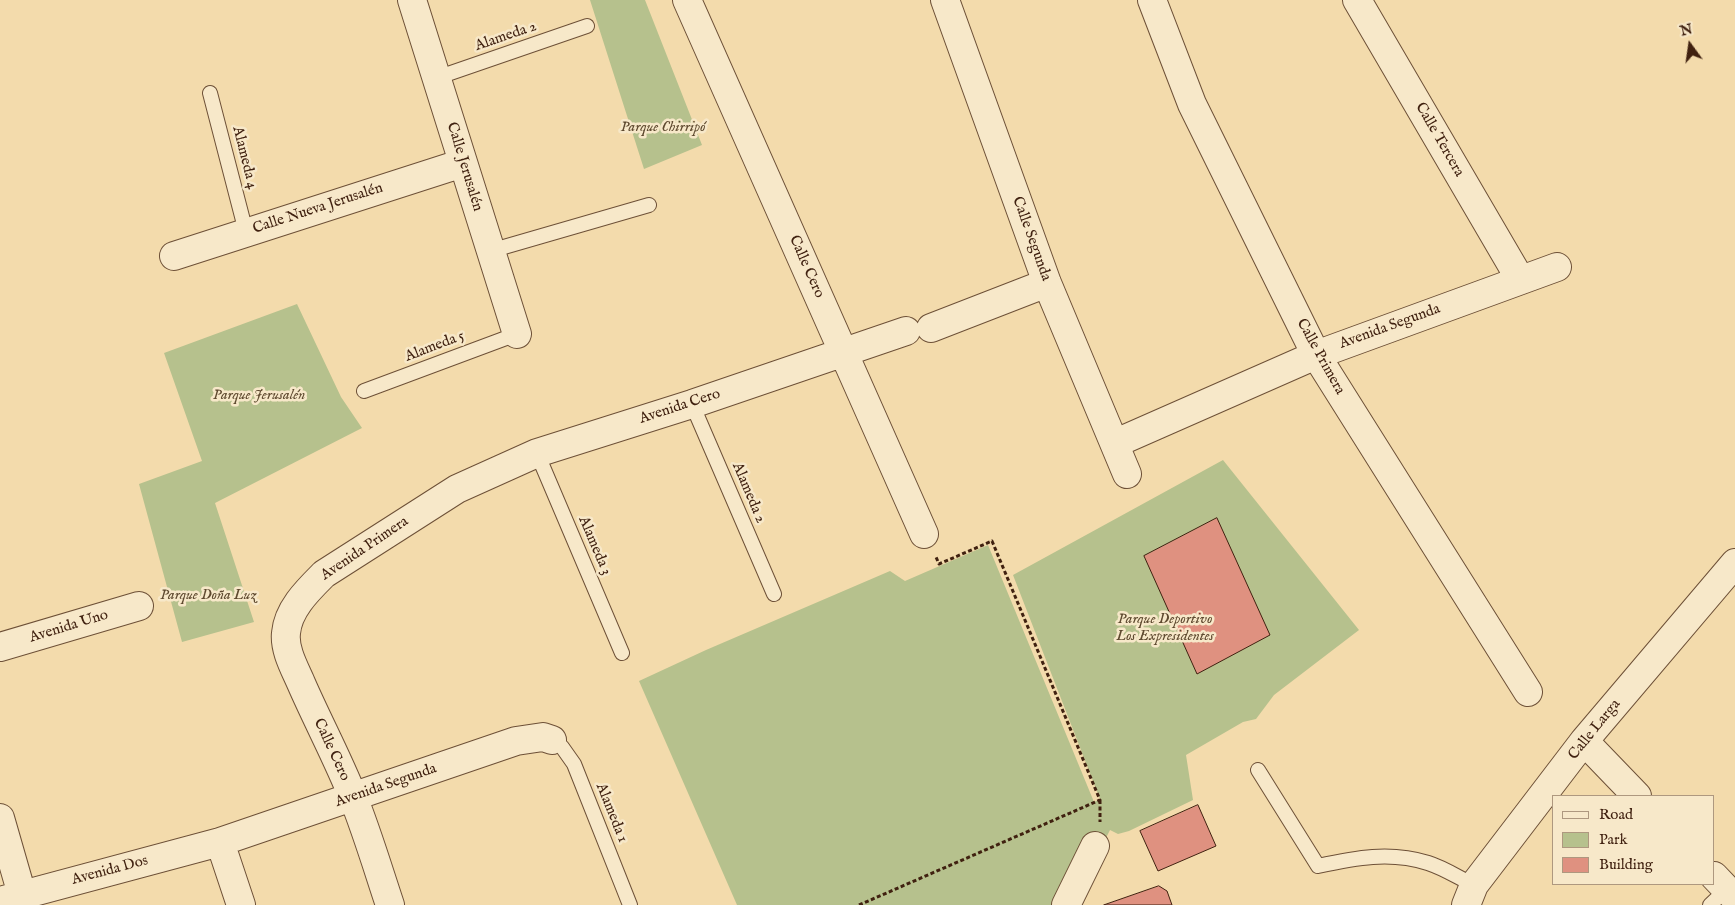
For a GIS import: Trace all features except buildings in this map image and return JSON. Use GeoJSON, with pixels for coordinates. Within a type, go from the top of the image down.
{"type":"FeatureCollection","features":[{"type":"Feature","properties":{"kind":"street","name":"Calle Jerusalén"},"geometry":{"type":"LineString","coordinates":[[412,0],[517,334]]}},
{"type":"Feature","properties":{"kind":"street","name":"Calle Cero"},"geometry":{"type":"LineString","coordinates":[[687,0],[924,534]]}},
{"type":"Feature","properties":{"kind":"street","name":"Calle Segunda"},"geometry":{"type":"LineString","coordinates":[[945,0],[1047,283],[1128,474]]}},
{"type":"Feature","properties":{"kind":"street","name":"Calle Primera"},"geometry":{"type":"LineString","coordinates":[[1152,0],[1192,104],[1316,355],[1528,692]]}},
{"type":"Feature","properties":{"kind":"street","name":"Calle Tercera"},"geometry":{"type":"LineString","coordinates":[[1357,0],[1520,279]]}},
{"type":"Feature","properties":{"kind":"street","name":"Calle Nueva Jerusalén"},"geometry":{"type":"LineString","coordinates":[[174,256],[463,163]]}},
{"type":"Feature","properties":{"kind":"street","name":"Avenida Segunda"},"geometry":{"type":"LineString","coordinates":[[1116,443],[1316,355],[1557,267]]}},
{"type":"Feature","properties":{"kind":"street","name":"Avenida Cero"},"geometry":{"type":"LineString","coordinates":[[456,489],[537,452],[692,404],[844,351],[919,330],[1047,283]]}},
{"type":"Feature","properties":{"kind":"street","name":"Avenida Primera"},"geometry":{"type":"LineString","coordinates":[[287,624],[307,591],[324,574],[456,489]]}},
{"type":"Feature","properties":{"kind":"street","name":"Calle Larga"},"geometry":{"type":"LineString","coordinates":[[1470,895],[1584,741],[1735,563]]}},
{"type":"Feature","properties":{"kind":"street","name":"Avenida Uno"},"geometry":{"type":"LineString","coordinates":[[0,647],[139,606]]}},
{"type":"Feature","properties":{"kind":"street","name":"Calle Cero"},"geometry":{"type":"LineString","coordinates":[[287,624],[286,636],[296,673],[353,797],[390,905]]}},
{"type":"Feature","properties":{"kind":"street","name":"Avenida Segunda"},"geometry":{"type":"LineString","coordinates":[[220,842],[516,742],[543,737],[552,740]]}},
{"type":"Feature","properties":{"kind":"street"},"geometry":{"type":"LineString","coordinates":[[1584,741],[1636,795]]}},
{"type":"Feature","properties":{"kind":"street"},"geometry":{"type":"LineString","coordinates":[[0,818],[16,900]]}},
{"type":"Feature","properties":{"kind":"street"},"geometry":{"type":"LineString","coordinates":[[220,842],[241,905]]}},
{"type":"Feature","properties":{"kind":"street","name":"Avenida Dos"},"geometry":{"type":"LineString","coordinates":[[16,900],[220,842]]}},
{"type":"Feature","properties":{"kind":"street"},"geometry":{"type":"LineString","coordinates":[[1066,905],[1095,846]]}},
{"type":"Feature","properties":{"kind":"lane","name":"Alameda 2"},"geometry":{"type":"LineString","coordinates":[[436,78],[587,26]]}},
{"type":"Feature","properties":{"kind":"lane","name":"Alameda 4"},"geometry":{"type":"LineString","coordinates":[[210,92],[246,232]]}},
{"type":"Feature","properties":{"kind":"lane"},"geometry":{"type":"LineString","coordinates":[[490,251],[649,205]]}},
{"type":"Feature","properties":{"kind":"lane","name":"Alameda 5"},"geometry":{"type":"LineString","coordinates":[[364,391],[517,334]]}},
{"type":"Feature","properties":{"kind":"lane","name":"Alameda 2"},"geometry":{"type":"LineString","coordinates":[[692,404],[774,594]]}},
{"type":"Feature","properties":{"kind":"lane","name":"Alameda 3"},"geometry":{"type":"LineString","coordinates":[[537,452],[622,653]]}},
{"type":"Feature","properties":{"kind":"lane","name":"Alameda 1"},"geometry":{"type":"LineString","coordinates":[[552,740],[562,747],[574,764],[630,905]]}},
{"type":"Feature","properties":{"kind":"lane"},"geometry":{"type":"LineString","coordinates":[[1258,770],[1318,866],[1363,857],[1396,856],[1429,864],[1470,895]]}},
{"type":"Feature","properties":{"kind":"path"},"geometry":{"type":"LineString","coordinates":[[859,905],[1100,800],[992,541],[939,564],[924,534]]}},
{"type":"Feature","properties":{"kind":"green space","name":"Parque Chirripó"},"geometry":{"type":"Polygon","coordinates":[[[590,0],[645,0],[702,145],[644,169],[590,0]]]}},
{"type":"Feature","properties":{"kind":"green space","name":"Parque Jerusalén"},"geometry":{"type":"Polygon","coordinates":[[[297,304],[341,397],[362,428],[215,503],[254,622],[182,642],[139,484],[202,461],[164,353],[297,304]]]}},
{"type":"Feature","properties":{"kind":"green space","name":"Parque Deportivo Los Expresidentes"},"geometry":{"type":"Polygon","coordinates":[[[1223,460],[1359,630],[1274,695],[1256,719],[1243,722],[1186,755],[1193,800],[1129,831],[1118,834],[1110,830],[1072,905],[737,905],[639,681],[890,571],[905,581],[988,545],[1094,802],[1100,799],[1013,575],[1223,460]]]}},
{"type":"Feature","properties":{"kind":"park label","name":"Parque Doña Luz"},"geometry":{"type":"Point","coordinates":[208,596]}}]}
